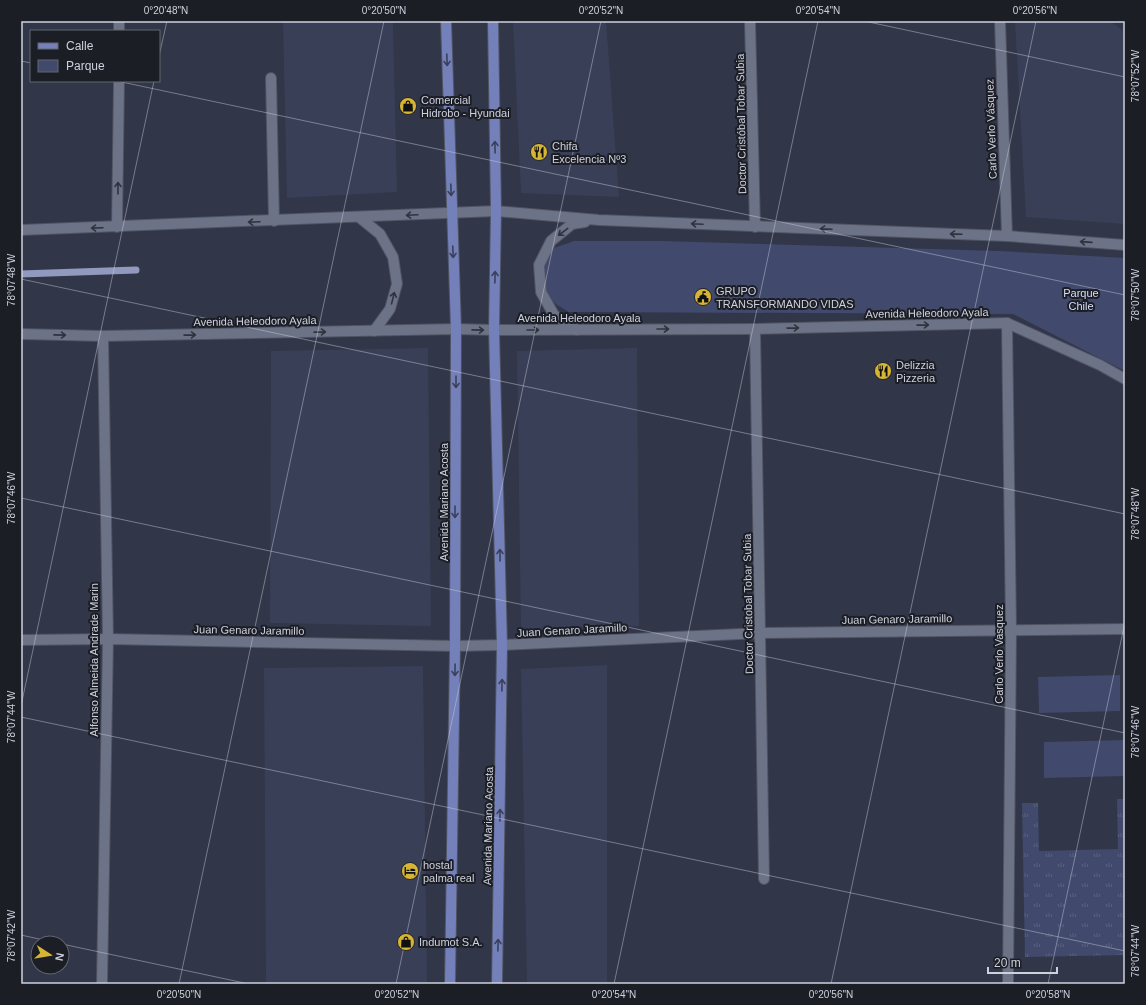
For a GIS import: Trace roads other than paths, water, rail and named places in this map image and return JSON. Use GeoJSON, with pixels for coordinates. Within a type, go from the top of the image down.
{"type":"FeatureCollection","features":[{"type":"Feature","properties":{"kind":"main road","name":"Avenida Mariano Acosta"},"geometry":{"type":"LineString","coordinates":[[446,21],[451,213],[456,329],[455,646],[450,984]]}},
{"type":"Feature","properties":{"kind":"main road","name":"Avenida Mariano Acosta"},"geometry":{"type":"LineString","coordinates":[[493,21],[496,211],[494,330],[502,645],[497,984]]}},
{"type":"Feature","properties":{"kind":"street","name":"Doctor Cristóbal Tobar Subia"},"geometry":{"type":"LineString","coordinates":[[750,21],[755,227]]}},
{"type":"Feature","properties":{"kind":"street","name":"Carlo Verlo Vásquez"},"geometry":{"type":"LineString","coordinates":[[1000,21],[1007,236]]}},
{"type":"Feature","properties":{"kind":"street"},"geometry":{"type":"LineString","coordinates":[[271,78],[274,221]]}},
{"type":"Feature","properties":{"kind":"street"},"geometry":{"type":"LineString","coordinates":[[117,227],[118,82]]}},
{"type":"Feature","properties":{"kind":"street"},"geometry":{"type":"LineString","coordinates":[[21,230],[496,211],[599,220],[1007,236],[1125,245]]}},
{"type":"Feature","properties":{"kind":"street"},"geometry":{"type":"LineString","coordinates":[[359,217],[380,234],[393,257],[397,284],[390,309],[374,331]]}},
{"type":"Feature","properties":{"kind":"street"},"geometry":{"type":"LineString","coordinates":[[577,330],[554,316],[541,292],[539,266],[551,241],[572,224],[599,220]]}},
{"type":"Feature","properties":{"kind":"street","name":"Avenida Heleodoro Ayala"},"geometry":{"type":"LineString","coordinates":[[21,334],[103,336],[456,329],[756,329],[1007,323],[1125,379]]}},
{"type":"Feature","properties":{"kind":"street","name":"Carlo Verlo Vasquez"},"geometry":{"type":"LineString","coordinates":[[1007,323],[1011,630],[1008,984]]}},
{"type":"Feature","properties":{"kind":"street","name":"Doctor Cristobal Tobar Subia"},"geometry":{"type":"LineString","coordinates":[[756,329],[764,879]]}},
{"type":"Feature","properties":{"kind":"street","name":"Alfonso Almeida Andrade Marin"},"geometry":{"type":"LineString","coordinates":[[102,984],[108,639],[103,336]]}},
{"type":"Feature","properties":{"kind":"street","name":"Juan Genaro Jaramillo"},"geometry":{"type":"LineString","coordinates":[[21,640],[108,639],[455,646],[761,633],[1125,629]]}},
{"type":"Feature","properties":{"kind":"waterway"},"geometry":{"type":"LineString","coordinates":[[21,274],[136,270]]}},
{"type":"Feature","properties":{"kind":"place","name":"Comercial Hidrobo - Hyundai"},"geometry":{"type":"Point","coordinates":[408,106]}},
{"type":"Feature","properties":{"kind":"place","name":"Chifa Excelencia Nº3"},"geometry":{"type":"Point","coordinates":[539,152]}},
{"type":"Feature","properties":{"kind":"place","name":"GRUPO TRANSFORMANDO VIDAS"},"geometry":{"type":"Point","coordinates":[703,297]}},
{"type":"Feature","properties":{"kind":"place","name":"Delizzia Pizzeria"},"geometry":{"type":"Point","coordinates":[883,371]}},
{"type":"Feature","properties":{"kind":"place","name":"hostal palma real"},"geometry":{"type":"Point","coordinates":[410,871]}},
{"type":"Feature","properties":{"kind":"place","name":"Indumot S.A."},"geometry":{"type":"Point","coordinates":[406,942]}},
{"type":"Feature","properties":{"kind":"park label","name":"Parque Chile"},"geometry":{"type":"Point","coordinates":[1081,299]}}]}
